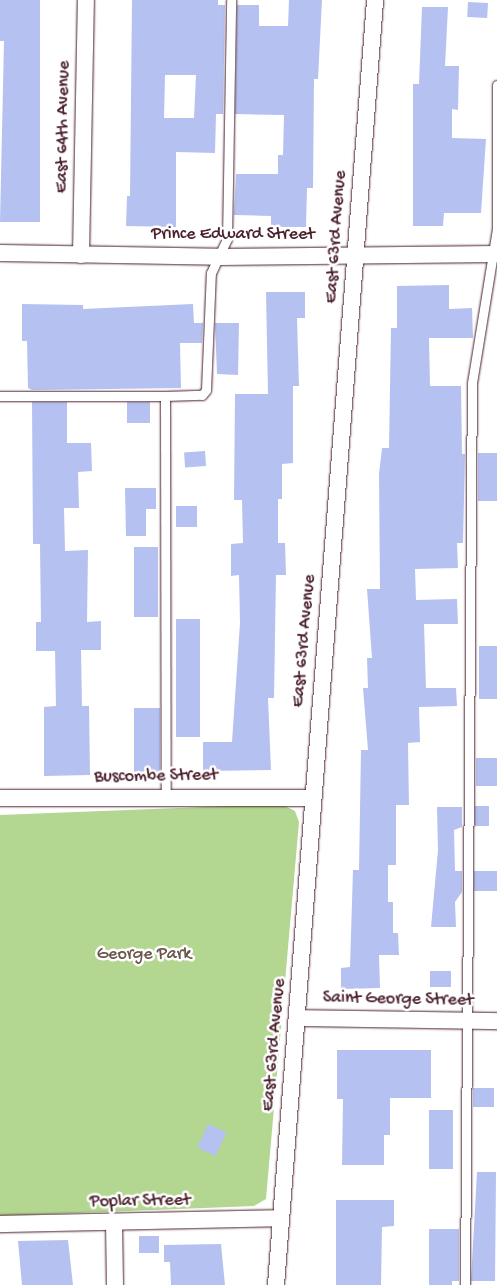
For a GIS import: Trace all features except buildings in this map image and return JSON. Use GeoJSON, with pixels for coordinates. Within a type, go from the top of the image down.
{"type":"FeatureCollection","features":[{"type":"Feature","properties":{"kind":"street","name":"East 64th Avenue"},"geometry":{"type":"LineString","coordinates":[[81,254],[86,0]]}},
{"type":"Feature","properties":{"kind":"street","name":"East 63rd Avenue"},"geometry":{"type":"LineString","coordinates":[[276,1285],[375,0]]}},
{"type":"Feature","properties":{"kind":"street","name":"Prince Edward Street"},"geometry":{"type":"LineString","coordinates":[[0,253],[219,257],[356,254],[495,254]]}},
{"type":"Feature","properties":{"kind":"street","name":"Buscombe Street"},"geometry":{"type":"LineString","coordinates":[[0,798],[313,798]]}},
{"type":"Feature","properties":{"kind":"street","name":"Saint George Street"},"geometry":{"type":"LineString","coordinates":[[298,1018],[497,1021]]}},
{"type":"Feature","properties":{"kind":"street","name":"Poplar Street"},"geometry":{"type":"LineString","coordinates":[[0,1224],[281,1218]]}},
{"type":"Feature","properties":{"kind":"street"},"geometry":{"type":"LineString","coordinates":[[114,1222],[115,1285]]}},
{"type":"Feature","properties":{"kind":"lane"},"geometry":{"type":"LineString","coordinates":[[0,396],[165,396],[202,394],[206,390],[211,273],[227,239],[230,0]]}},
{"type":"Feature","properties":{"kind":"lane"},"geometry":{"type":"LineString","coordinates":[[465,1285],[472,383],[495,254],[497,85]]}},
{"type":"Feature","properties":{"kind":"lane"},"geometry":{"type":"LineString","coordinates":[[165,396],[166,797]]}},
{"type":"Feature","properties":{"kind":"green space","name":"George Park"},"geometry":{"type":"Polygon","coordinates":[[[281,804],[295,811],[299,822],[266,1199],[254,1206],[0,1216],[0,815],[281,804]]]}}]}
